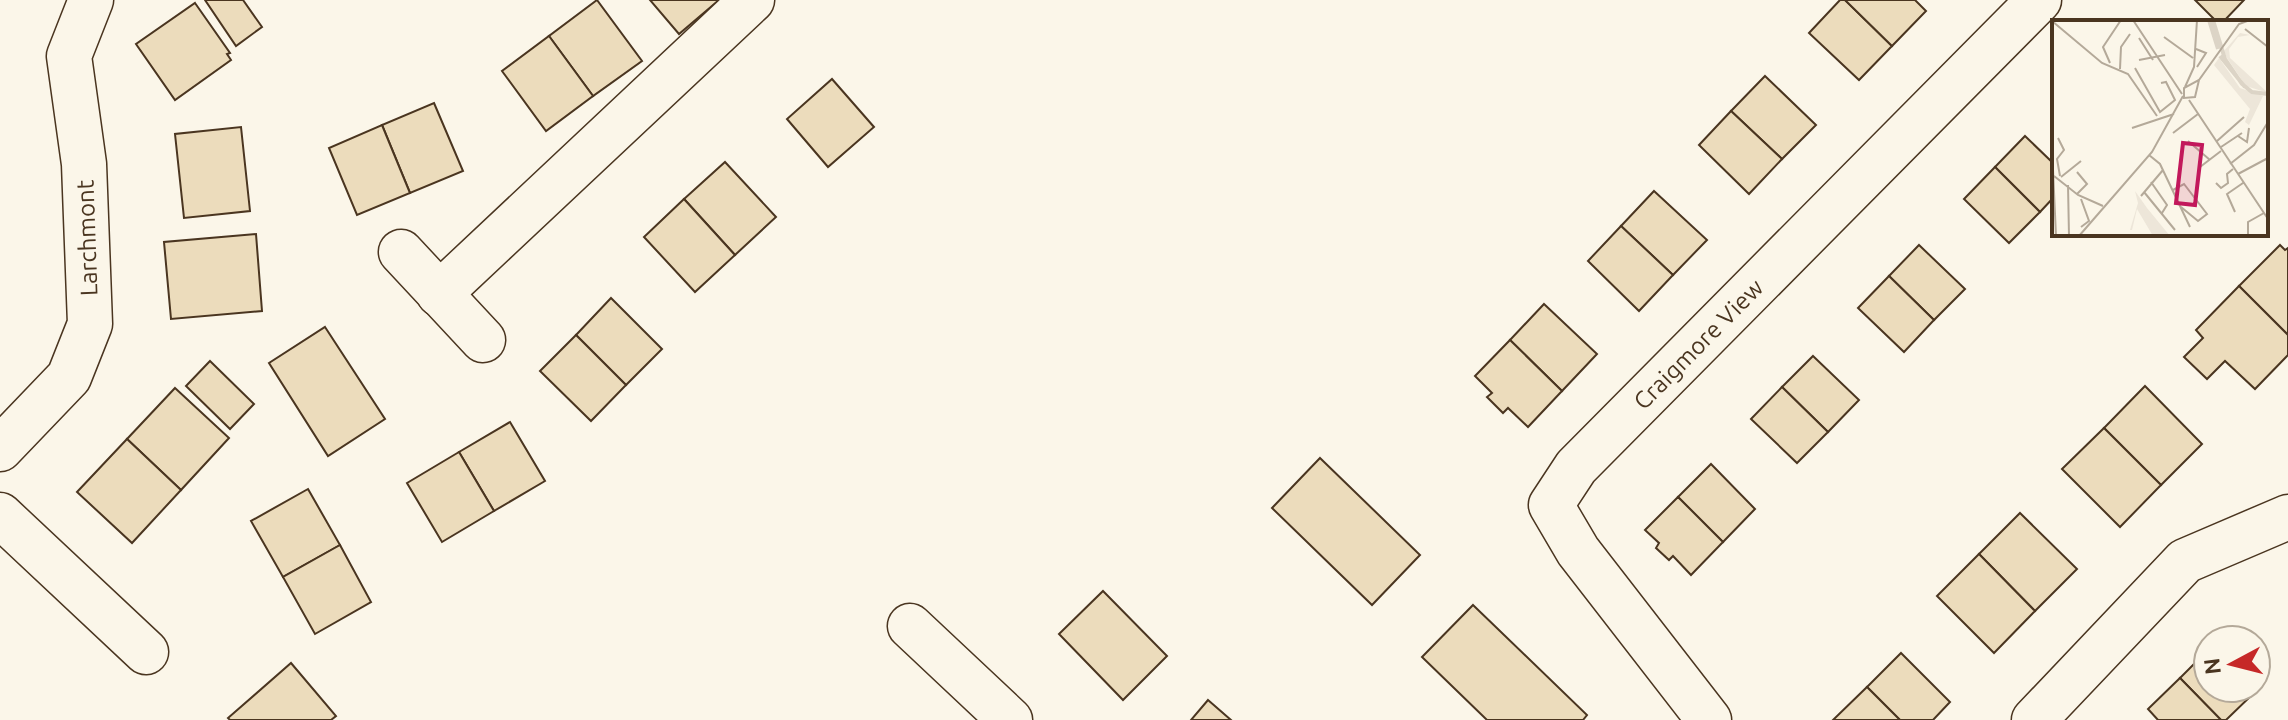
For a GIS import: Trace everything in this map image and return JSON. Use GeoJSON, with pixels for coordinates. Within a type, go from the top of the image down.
{"type":"FeatureCollection","features":[{"type":"Feature","properties":{"kind":"street","name":"Larchmont"},"geometry":{"type":"LineString","coordinates":[[0,449],[69,377],[90,324],[84,164],[69,56],[91,0]]}},
{"type":"Feature","properties":{"kind":"street"},"geometry":{"type":"LineString","coordinates":[[439,294],[752,0]]}},
{"type":"Feature","properties":{"kind":"street","name":"Craigmore View"},"geometry":{"type":"LineString","coordinates":[[1709,720],[1578,551],[1551,505],[1576,467],[2039,0]]}},
{"type":"Feature","properties":{"kind":"street"},"geometry":{"type":"LineString","coordinates":[[401,252],[483,340]]}},
{"type":"Feature","properties":{"kind":"street"},"geometry":{"type":"LineString","coordinates":[[0,515],[146,652]]}},
{"type":"Feature","properties":{"kind":"street"},"geometry":{"type":"LineString","coordinates":[[2034,720],[2185,561],[2288,517]]}},
{"type":"Feature","properties":{"kind":"street"},"geometry":{"type":"LineString","coordinates":[[910,626],[1010,720]]}},
{"type":"Feature","properties":{"kind":"building"},"geometry":{"type":"Polygon","coordinates":[[[205,0],[243,0],[262,27],[236,46],[205,0]]]}},
{"type":"Feature","properties":{"kind":"building"},"geometry":{"type":"Polygon","coordinates":[[[597,0],[642,61],[593,96],[549,36],[597,0]]]}},
{"type":"Feature","properties":{"kind":"building"},"geometry":{"type":"Polygon","coordinates":[[[650,0],[719,0],[679,34],[650,0]]]}},
{"type":"Feature","properties":{"kind":"building"},"geometry":{"type":"Polygon","coordinates":[[[1840,0],[1845,0],[1892,46],[1859,80],[1809,33],[1840,0]]]}},
{"type":"Feature","properties":{"kind":"building"},"geometry":{"type":"Polygon","coordinates":[[[1845,0],[1915,0],[1926,11],[1892,46],[1845,0]]]}},
{"type":"Feature","properties":{"kind":"building"},"geometry":{"type":"Polygon","coordinates":[[[2195,0],[2244,0],[2225,20],[2215,20],[2195,0]]]}},
{"type":"Feature","properties":{"kind":"building"},"geometry":{"type":"Polygon","coordinates":[[[195,3],[230,53],[227,54],[231,60],[175,100],[136,44],[195,3]]]}},
{"type":"Feature","properties":{"kind":"building"},"geometry":{"type":"Polygon","coordinates":[[[549,36],[593,96],[546,131],[502,71],[549,36]]]}},
{"type":"Feature","properties":{"kind":"building"},"geometry":{"type":"Polygon","coordinates":[[[1765,76],[1816,125],[1782,159],[1731,111],[1765,76]]]}},
{"type":"Feature","properties":{"kind":"building"},"geometry":{"type":"Polygon","coordinates":[[[832,79],[874,127],[828,167],[787,119],[832,79]]]}},
{"type":"Feature","properties":{"kind":"building"},"geometry":{"type":"Polygon","coordinates":[[[434,103],[463,171],[410,193],[382,125],[434,103]]]}},
{"type":"Feature","properties":{"kind":"building"},"geometry":{"type":"Polygon","coordinates":[[[1731,111],[1782,159],[1749,194],[1699,145],[1731,111]]]}},
{"type":"Feature","properties":{"kind":"building"},"geometry":{"type":"Polygon","coordinates":[[[382,125],[410,193],[357,215],[329,148],[382,125]]]}},
{"type":"Feature","properties":{"kind":"building"},"geometry":{"type":"Polygon","coordinates":[[[241,127],[250,211],[184,218],[175,134],[241,127]]]}},
{"type":"Feature","properties":{"kind":"building"},"geometry":{"type":"Polygon","coordinates":[[[2025,136],[2052,162],[2052,199],[2040,212],[1995,167],[2025,136]]]}},
{"type":"Feature","properties":{"kind":"building"},"geometry":{"type":"Polygon","coordinates":[[[725,162],[776,217],[735,255],[684,199],[725,162]]]}},
{"type":"Feature","properties":{"kind":"building"},"geometry":{"type":"Polygon","coordinates":[[[1995,167],[2040,212],[2009,243],[1964,199],[1995,167]]]}},
{"type":"Feature","properties":{"kind":"building"},"geometry":{"type":"Polygon","coordinates":[[[1654,191],[1707,240],[1673,275],[1621,226],[1654,191]]]}},
{"type":"Feature","properties":{"kind":"building"},"geometry":{"type":"Polygon","coordinates":[[[684,199],[735,255],[695,292],[644,237],[684,199]]]}},
{"type":"Feature","properties":{"kind":"building"},"geometry":{"type":"Polygon","coordinates":[[[1621,226],[1673,275],[1639,311],[1588,261],[1621,226]]]}},
{"type":"Feature","properties":{"kind":"building"},"geometry":{"type":"Polygon","coordinates":[[[256,234],[262,311],[171,319],[164,242],[256,234]]]}},
{"type":"Feature","properties":{"kind":"building"},"geometry":{"type":"Polygon","coordinates":[[[1919,245],[1965,289],[1934,320],[1889,276],[1919,245]]]}},
{"type":"Feature","properties":{"kind":"building"},"geometry":{"type":"Polygon","coordinates":[[[2280,245],[2285,250],[2288,248],[2288,335],[2239,286],[2280,245]]]}},
{"type":"Feature","properties":{"kind":"building"},"geometry":{"type":"Polygon","coordinates":[[[1889,276],[1934,320],[1904,352],[1858,308],[1889,276]]]}},
{"type":"Feature","properties":{"kind":"building"},"geometry":{"type":"Polygon","coordinates":[[[2239,286],[2288,335],[2288,355],[2255,389],[2225,361],[2207,379],[2184,357],[2203,338],[2196,330],[2239,286]]]}},
{"type":"Feature","properties":{"kind":"building"},"geometry":{"type":"Polygon","coordinates":[[[611,298],[662,349],[626,385],[576,335],[611,298]]]}},
{"type":"Feature","properties":{"kind":"building"},"geometry":{"type":"Polygon","coordinates":[[[1544,304],[1597,354],[1562,391],[1510,340],[1544,304]]]}},
{"type":"Feature","properties":{"kind":"building"},"geometry":{"type":"Polygon","coordinates":[[[325,327],[385,419],[328,456],[269,363],[325,327]]]}},
{"type":"Feature","properties":{"kind":"building"},"geometry":{"type":"Polygon","coordinates":[[[576,335],[626,385],[591,421],[540,371],[576,335]]]}},
{"type":"Feature","properties":{"kind":"building"},"geometry":{"type":"Polygon","coordinates":[[[1510,340],[1562,391],[1528,427],[1508,408],[1503,413],[1487,397],[1492,393],[1475,376],[1510,340]]]}},
{"type":"Feature","properties":{"kind":"building"},"geometry":{"type":"Polygon","coordinates":[[[1813,356],[1859,400],[1828,432],[1782,387],[1813,356]]]}},
{"type":"Feature","properties":{"kind":"building"},"geometry":{"type":"Polygon","coordinates":[[[210,361],[254,404],[230,429],[186,386],[210,361]]]}},
{"type":"Feature","properties":{"kind":"building"},"geometry":{"type":"Polygon","coordinates":[[[2145,386],[2202,444],[2161,485],[2104,428],[2145,386]]]}},
{"type":"Feature","properties":{"kind":"building"},"geometry":{"type":"Polygon","coordinates":[[[1782,387],[1828,432],[1797,463],[1751,419],[1782,387]]]}},
{"type":"Feature","properties":{"kind":"building"},"geometry":{"type":"Polygon","coordinates":[[[175,388],[229,438],[181,490],[127,439],[175,388]]]}},
{"type":"Feature","properties":{"kind":"building"},"geometry":{"type":"Polygon","coordinates":[[[510,422],[545,481],[494,511],[459,452],[510,422]]]}},
{"type":"Feature","properties":{"kind":"building"},"geometry":{"type":"Polygon","coordinates":[[[2104,428],[2161,485],[2120,527],[2062,469],[2104,428]]]}},
{"type":"Feature","properties":{"kind":"building"},"geometry":{"type":"Polygon","coordinates":[[[127,439],[181,490],[132,543],[77,492],[127,439]]]}},
{"type":"Feature","properties":{"kind":"building"},"geometry":{"type":"Polygon","coordinates":[[[459,452],[494,511],[442,542],[407,483],[459,452]]]}},
{"type":"Feature","properties":{"kind":"building"},"geometry":{"type":"Polygon","coordinates":[[[1320,458],[1420,555],[1372,605],[1272,508],[1320,458]]]}},
{"type":"Feature","properties":{"kind":"building"},"geometry":{"type":"Polygon","coordinates":[[[1711,464],[1755,509],[1723,542],[1678,497],[1711,464]]]}},
{"type":"Feature","properties":{"kind":"building"},"geometry":{"type":"Polygon","coordinates":[[[308,489],[340,545],[283,577],[251,521],[308,489]]]}},
{"type":"Feature","properties":{"kind":"building"},"geometry":{"type":"Polygon","coordinates":[[[1678,497],[1723,542],[1691,575],[1673,556],[1669,560],[1656,548],[1659,543],[1645,530],[1678,497]]]}},
{"type":"Feature","properties":{"kind":"building"},"geometry":{"type":"Polygon","coordinates":[[[2020,513],[2077,569],[2035,611],[1979,554],[2020,513]]]}},
{"type":"Feature","properties":{"kind":"building"},"geometry":{"type":"Polygon","coordinates":[[[340,545],[371,602],[315,634],[283,577],[340,545]]]}},
{"type":"Feature","properties":{"kind":"building"},"geometry":{"type":"Polygon","coordinates":[[[1979,554],[2035,611],[1994,653],[1937,596],[1979,554]]]}},
{"type":"Feature","properties":{"kind":"building"},"geometry":{"type":"Polygon","coordinates":[[[1103,591],[1167,656],[1123,700],[1059,634],[1103,591]]]}},
{"type":"Feature","properties":{"kind":"building"},"geometry":{"type":"Polygon","coordinates":[[[1473,605],[1587,715],[1583,720],[1487,720],[1422,657],[1473,605]]]}},
{"type":"Feature","properties":{"kind":"building"},"geometry":{"type":"Polygon","coordinates":[[[1901,653],[1950,702],[1933,720],[1900,720],[1867,687],[1901,653]]]}},
{"type":"Feature","properties":{"kind":"building"},"geometry":{"type":"Polygon","coordinates":[[[291,663],[336,716],[331,720],[228,718],[291,663]]]}},
{"type":"Feature","properties":{"kind":"building"},"geometry":{"type":"Polygon","coordinates":[[[2192,666],[2192,690],[2180,678],[2192,666]]]}},
{"type":"Feature","properties":{"kind":"building"},"geometry":{"type":"Polygon","coordinates":[[[2180,678],[2192,690],[2192,704],[2205,704],[2221,720],[2158,720],[2148,709],[2180,678]]]}},
{"type":"Feature","properties":{"kind":"building"},"geometry":{"type":"Polygon","coordinates":[[[1867,687],[1900,720],[1833,720],[1867,687]]]}},
{"type":"Feature","properties":{"kind":"building"},"geometry":{"type":"Polygon","coordinates":[[[1208,700],[1231,720],[1191,720],[1208,700]]]}},
{"type":"Feature","properties":{"kind":"building"},"geometry":{"type":"Polygon","coordinates":[[[2205,704],[2243,704],[2226,720],[2221,720],[2205,704]]]}}]}
